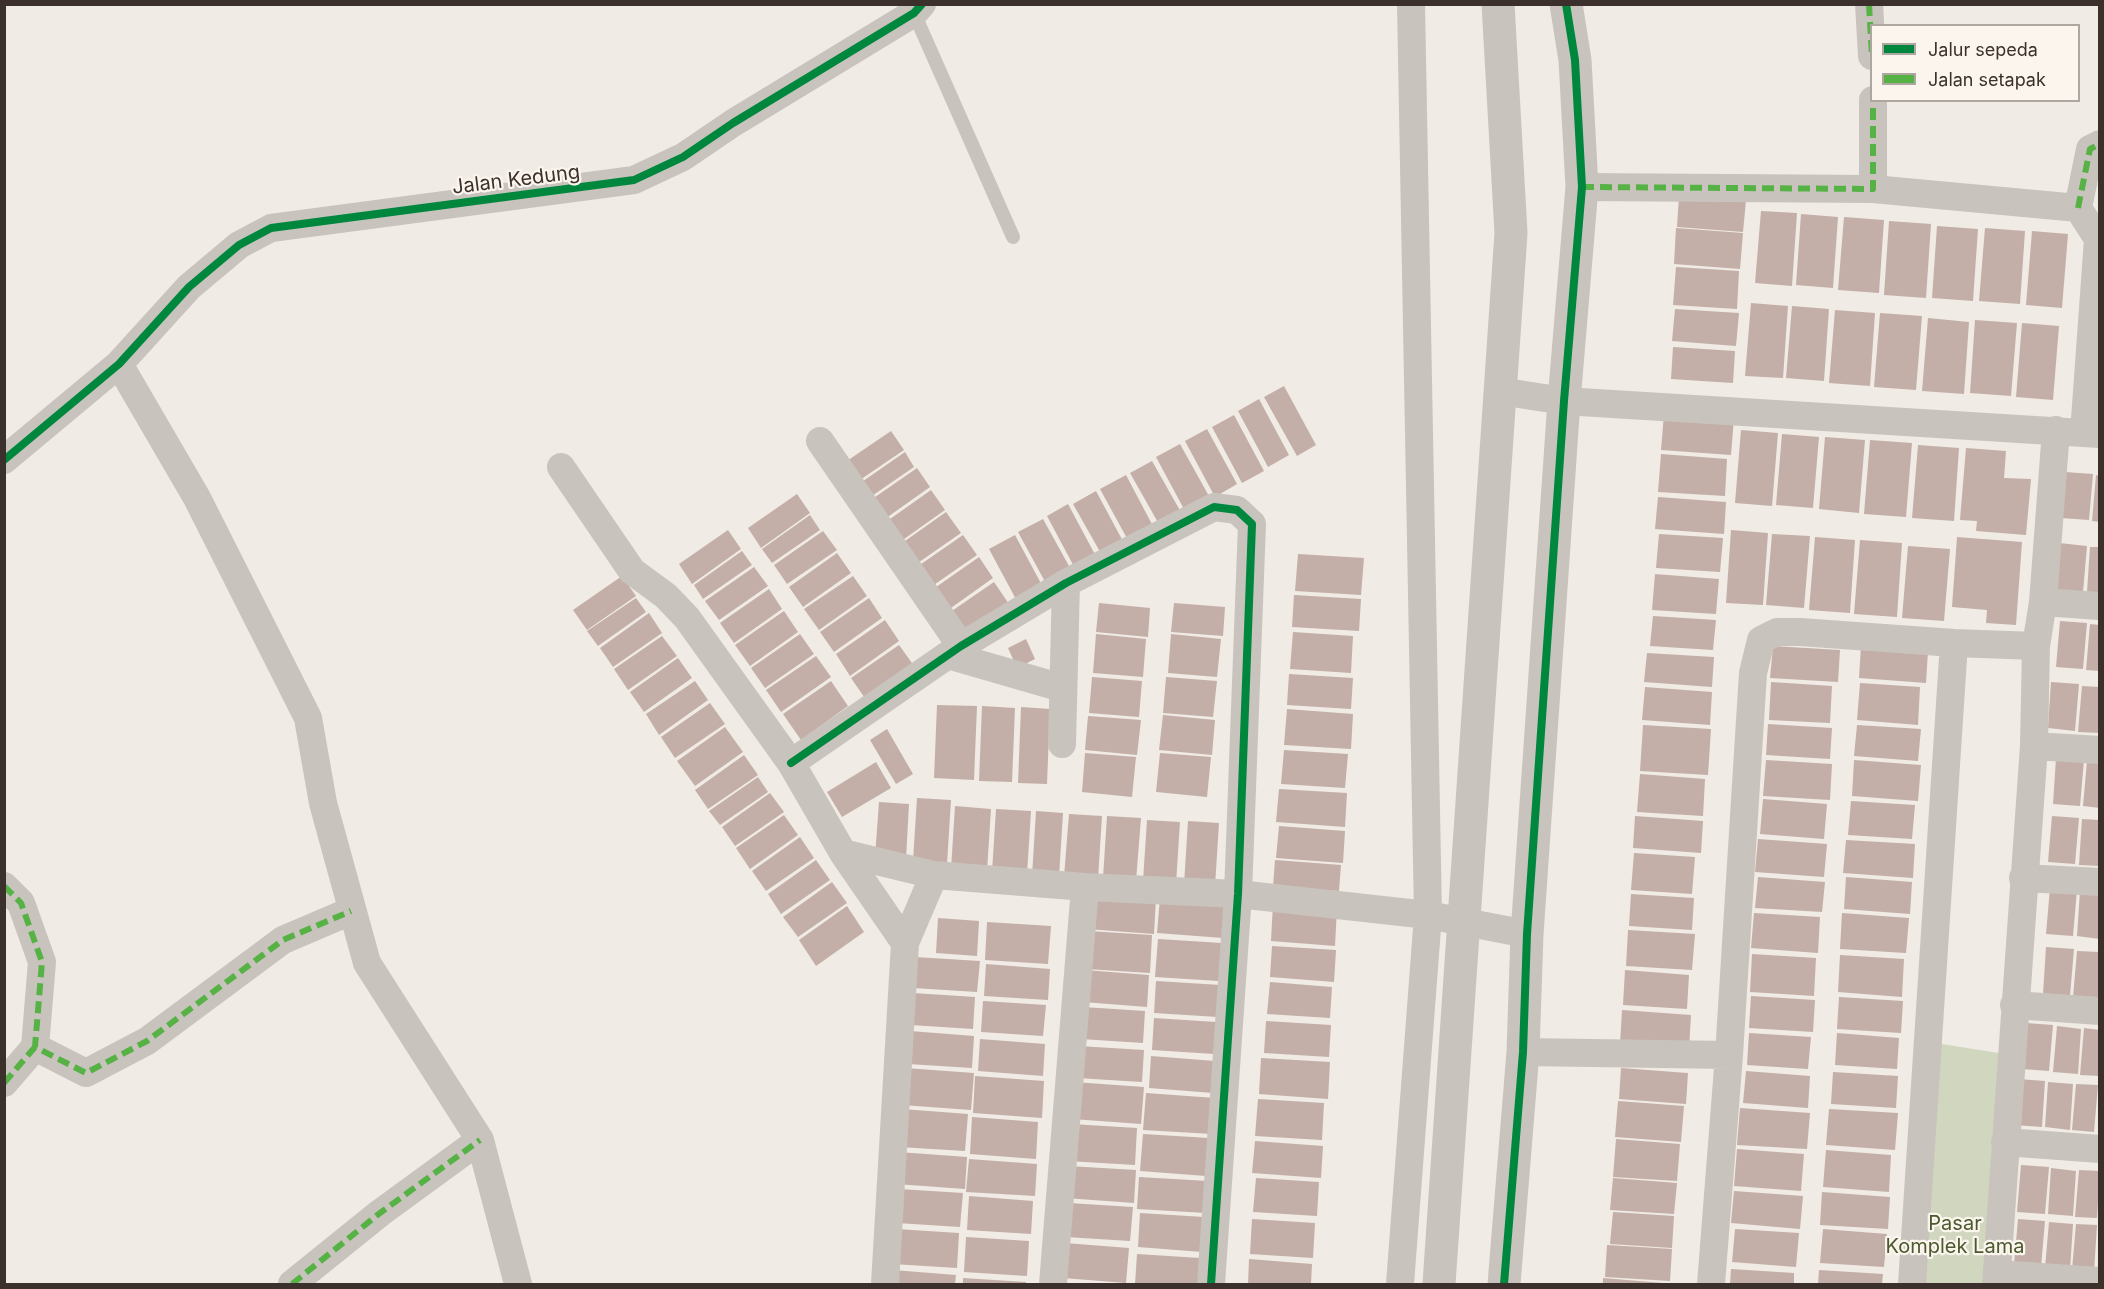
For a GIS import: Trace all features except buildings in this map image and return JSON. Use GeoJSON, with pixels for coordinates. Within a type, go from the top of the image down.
{"type":"FeatureCollection","features":[{"type":"Feature","properties":{"kind":"street"},"geometry":{"type":"LineString","coordinates":[[1400,1284],[1428,915],[1411,4]]}},
{"type":"Feature","properties":{"kind":"street"},"geometry":{"type":"LineString","coordinates":[[1439,1284],[1466,922],[1510,233],[1498,4]]}},
{"type":"Feature","properties":{"kind":"street"},"geometry":{"type":"LineString","coordinates":[[1504,1284],[1523,1052],[1527,934],[1564,401],[1582,188],[1575,60],[1566,4]]}},
{"type":"Feature","properties":{"kind":"street"},"geometry":{"type":"LineString","coordinates":[[1869,4],[1870,24]]}},
{"type":"Feature","properties":{"kind":"street","name":"Jalan Kedung"},"geometry":{"type":"LineString","coordinates":[[4,460],[119,364],[189,287],[239,245],[271,228],[634,180],[683,157],[733,123],[918,9]]}},
{"type":"Feature","properties":{"kind":"street"},"geometry":{"type":"LineString","coordinates":[[1873,102],[1873,189]]}},
{"type":"Feature","properties":{"kind":"street"},"geometry":{"type":"LineString","coordinates":[[1499,391],[1564,401],[2092,433],[2099,239],[2078,208],[2090,150],[2100,144]]}},
{"type":"Feature","properties":{"kind":"street"},"geometry":{"type":"LineString","coordinates":[[1582,188],[1873,189],[2078,208]]}},
{"type":"Feature","properties":{"kind":"street"},"geometry":{"type":"LineString","coordinates":[[119,364],[197,498],[308,718],[324,803],[351,911],[367,963],[480,1140],[518,1284]]}},
{"type":"Feature","properties":{"kind":"street"},"geometry":{"type":"LineString","coordinates":[[2056,430],[2043,602],[2036,646],[2034,746],[2014,1005],[1997,1279],[2100,1281]]}},
{"type":"Feature","properties":{"kind":"street"},"geometry":{"type":"LineString","coordinates":[[820,441],[955,650],[1062,688]]}},
{"type":"Feature","properties":{"kind":"street"},"geometry":{"type":"LineString","coordinates":[[561,467],[632,571],[666,596],[687,618],[791,764],[843,853],[905,943]]}},
{"type":"Feature","properties":{"kind":"street"},"geometry":{"type":"LineString","coordinates":[[791,764],[955,650],[1066,583],[1214,507],[1237,510],[1252,524],[1238,894],[1211,1284]]}},
{"type":"Feature","properties":{"kind":"street"},"geometry":{"type":"LineString","coordinates":[[1062,744],[1066,583]]}},
{"type":"Feature","properties":{"kind":"street"},"geometry":{"type":"LineString","coordinates":[[2043,602],[2100,606]]}},
{"type":"Feature","properties":{"kind":"street"},"geometry":{"type":"LineString","coordinates":[[1711,1284],[1729,1055],[1753,673],[1761,640],[1777,632],[1800,632],[1954,643],[2036,646]]}},
{"type":"Feature","properties":{"kind":"street"},"geometry":{"type":"LineString","coordinates":[[1912,1284],[1954,643]]}},
{"type":"Feature","properties":{"kind":"street"},"geometry":{"type":"LineString","coordinates":[[2034,746],[2100,750]]}},
{"type":"Feature","properties":{"kind":"street"},"geometry":{"type":"LineString","coordinates":[[843,853],[934,874],[1085,887],[1238,894],[1428,915],[1527,934]]}},
{"type":"Feature","properties":{"kind":"street"},"geometry":{"type":"LineString","coordinates":[[885,1284],[905,943],[934,874]]}},
{"type":"Feature","properties":{"kind":"street"},"geometry":{"type":"LineString","coordinates":[[2024,878],[2100,882]]}},
{"type":"Feature","properties":{"kind":"street"},"geometry":{"type":"LineString","coordinates":[[4,886],[21,903],[42,962],[35,1047],[4,1083]]}},
{"type":"Feature","properties":{"kind":"street"},"geometry":{"type":"LineString","coordinates":[[1053,1284],[1085,887]]}},
{"type":"Feature","properties":{"kind":"street"},"geometry":{"type":"LineString","coordinates":[[35,1047],[86,1073],[147,1041],[283,940],[351,911]]}},
{"type":"Feature","properties":{"kind":"street"},"geometry":{"type":"LineString","coordinates":[[2014,1005],[2100,1011]]}},
{"type":"Feature","properties":{"kind":"street"},"geometry":{"type":"LineString","coordinates":[[1523,1052],[1729,1055]]}},
{"type":"Feature","properties":{"kind":"street"},"geometry":{"type":"LineString","coordinates":[[292,1284],[380,1214],[480,1140]]}},
{"type":"Feature","properties":{"kind":"street"},"geometry":{"type":"LineString","coordinates":[[2005,1142],[2100,1149]]}},
{"type":"Feature","properties":{"kind":"lane"},"geometry":{"type":"LineString","coordinates":[[918,9],[1013,237]]}},
{"type":"Feature","properties":{"kind":"green space","name":"Pasar Komplek Lama"},"geometry":{"type":"Polygon","coordinates":[[[1929,1042],[2005,1054],[1992,1284],[1912,1284],[1929,1042]]]}},
{"type":"Feature","properties":{"kind":"marked path"},"geometry":{"type":"LineString","coordinates":[[1869,4],[1870,24]]}},
{"type":"Feature","properties":{"kind":"marked path"},"geometry":{"type":"LineString","coordinates":[[1582,187],[1873,189],[1873,102]]}},
{"type":"Feature","properties":{"kind":"marked path"},"geometry":{"type":"LineString","coordinates":[[2078,208],[2090,149],[2100,144]]}},
{"type":"Feature","properties":{"kind":"marked path"},"geometry":{"type":"LineString","coordinates":[[4,886],[21,903],[42,962],[35,1047],[86,1073],[147,1041],[283,940],[351,911]]}},
{"type":"Feature","properties":{"kind":"marked path"},"geometry":{"type":"LineString","coordinates":[[4,1083],[35,1047]]}},
{"type":"Feature","properties":{"kind":"marked path"},"geometry":{"type":"LineString","coordinates":[[292,1284],[380,1213],[480,1140]]}},
{"type":"Feature","properties":{"kind":"cycle path"},"geometry":{"type":"LineString","coordinates":[[4,460],[119,364],[189,287],[239,245],[271,228],[634,180],[683,157],[733,123],[914,13],[922,4]]}},
{"type":"Feature","properties":{"kind":"cycle path"},"geometry":{"type":"LineString","coordinates":[[1504,1284],[1523,1052],[1527,934],[1564,401],[1582,187],[1575,60],[1566,4]]}},
{"type":"Feature","properties":{"kind":"cycle path"},"geometry":{"type":"LineString","coordinates":[[791,763],[961,646],[1066,583],[1214,507],[1237,510],[1252,524],[1238,894],[1211,1284]]}}]}
